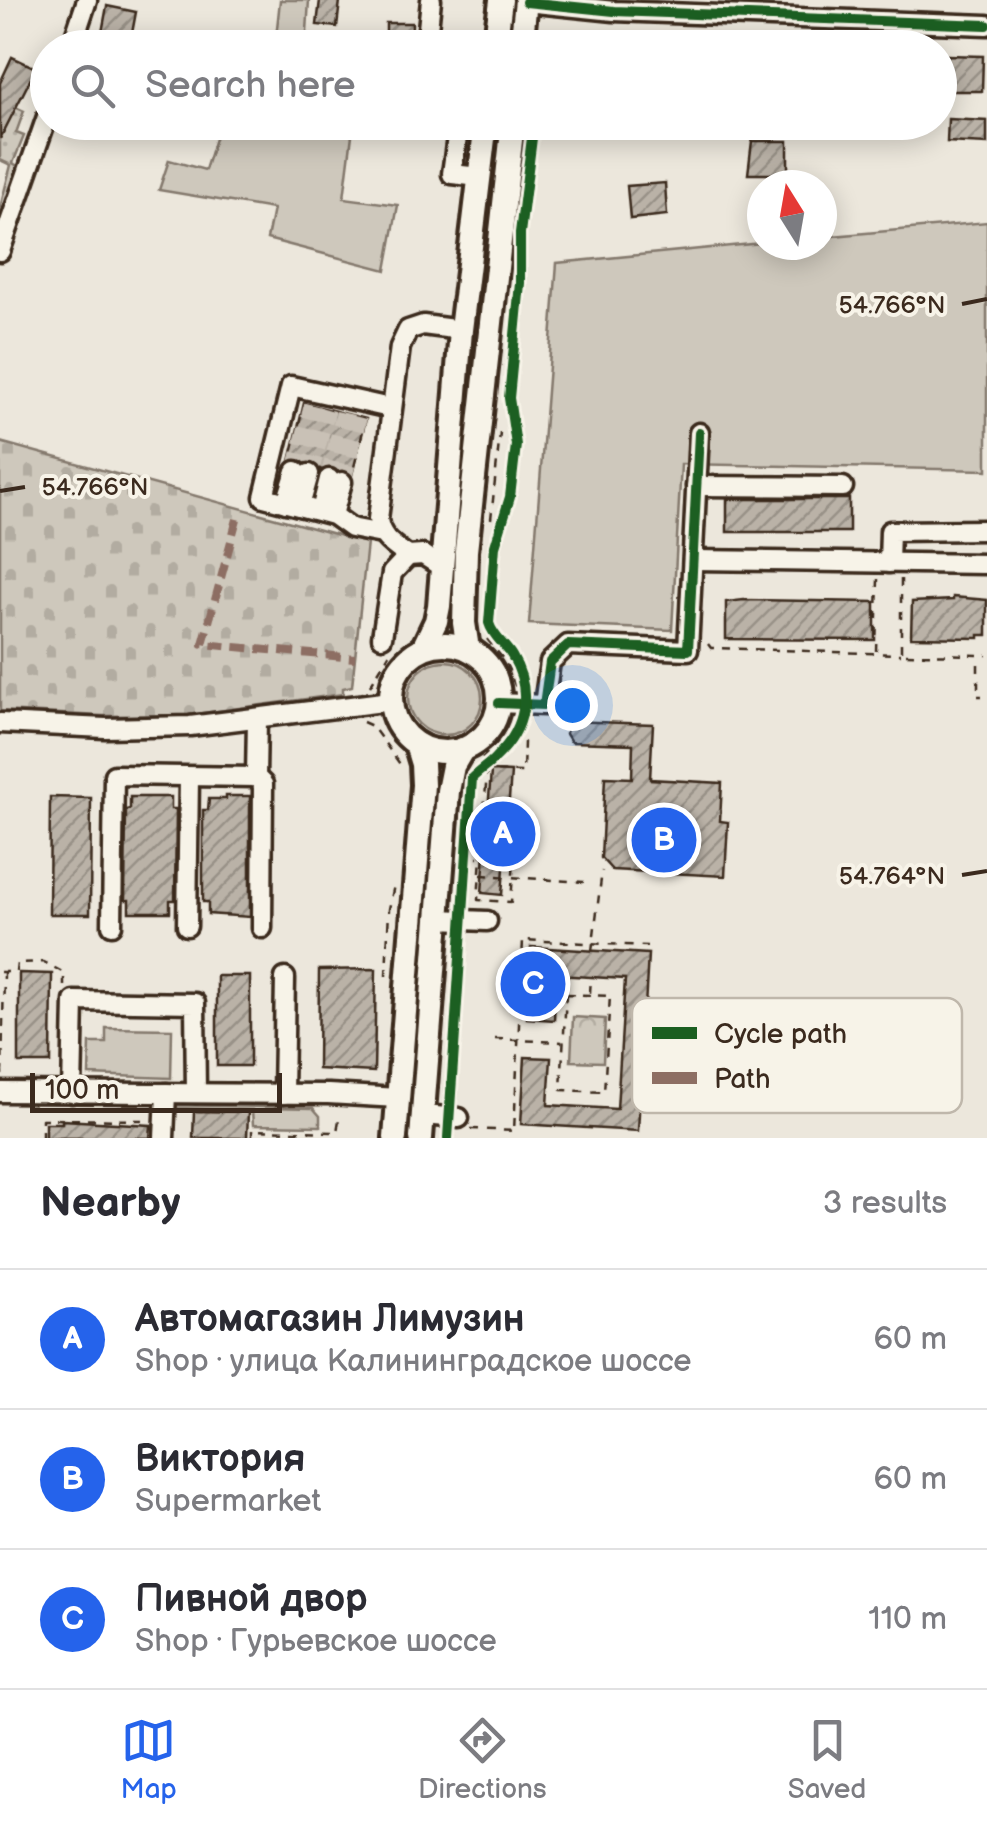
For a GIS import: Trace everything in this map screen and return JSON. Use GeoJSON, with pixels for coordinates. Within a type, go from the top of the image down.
{"type":"FeatureCollection","features":[{"type":"Feature","properties":{"kind":"main road"},"geometry":{"type":"LineString","coordinates":[[498,30],[501,0]]}},
{"type":"Feature","properties":{"kind":"main road"},"geometry":{"type":"LineString","coordinates":[[523,30],[526,1]]}},
{"type":"Feature","properties":{"kind":"main road"},"geometry":{"type":"LineString","coordinates":[[424,646],[436,621],[461,330],[484,140]]}},
{"type":"Feature","properties":{"kind":"main road"},"geometry":{"type":"LineString","coordinates":[[468,650],[464,623],[466,551],[510,140]]}},
{"type":"Feature","properties":{"kind":"main road"},"geometry":{"type":"LineString","coordinates":[[395,1138],[423,785],[416,744],[399,727],[391,701],[402,662],[424,646],[444,642],[468,650],[489,666],[496,680],[499,703],[494,720],[480,739],[470,765]]}},
{"type":"Feature","properties":{"kind":"main road"},"geometry":{"type":"LineString","coordinates":[[416,744],[470,765]]}},
{"type":"Feature","properties":{"kind":"main road"},"geometry":{"type":"LineString","coordinates":[[422,1126],[448,790],[453,766],[470,765]]}},
{"type":"Feature","properties":{"kind":"street"},"geometry":{"type":"LineString","coordinates":[[77,30],[87,0]]}},
{"type":"Feature","properties":{"kind":"street"},"geometry":{"type":"LineString","coordinates":[[428,30],[431,0]]}},
{"type":"Feature","properties":{"kind":"street"},"geometry":{"type":"LineString","coordinates":[[526,1],[614,11],[816,8],[987,25]]}},
{"type":"Feature","properties":{"kind":"street"},"geometry":{"type":"LineString","coordinates":[[0,251],[39,140]]}},
{"type":"Feature","properties":{"kind":"street"},"geometry":{"type":"LineString","coordinates":[[457,140],[452,174],[480,177]]}},
{"type":"Feature","properties":{"kind":"street"},"geometry":{"type":"LineString","coordinates":[[382,534],[378,519],[400,346],[408,330],[424,325],[461,330]]}},
{"type":"Feature","properties":{"kind":"street"},"geometry":{"type":"LineString","coordinates":[[390,408],[337,404],[291,386],[264,497],[327,513],[351,528],[382,534],[408,556],[423,555],[440,566]]}},
{"type":"Feature","properties":{"kind":"street"},"geometry":{"type":"LineString","coordinates":[[499,703],[544,705],[550,662],[568,644],[697,646],[692,560],[699,433]]}},
{"type":"Feature","properties":{"kind":"street"},"geometry":{"type":"LineString","coordinates":[[293,504],[303,472]]}},
{"type":"Feature","properties":{"kind":"street"},"geometry":{"type":"LineString","coordinates":[[327,513],[336,481]]}},
{"type":"Feature","properties":{"kind":"street"},"geometry":{"type":"LineString","coordinates":[[696,486],[842,487]]}},
{"type":"Feature","properties":{"kind":"street"},"geometry":{"type":"LineString","coordinates":[[889,563],[890,532],[987,530]]}},
{"type":"Feature","properties":{"kind":"street"},"geometry":{"type":"LineString","coordinates":[[388,643],[392,574],[408,556]]}},
{"type":"Feature","properties":{"kind":"street"},"geometry":{"type":"LineString","coordinates":[[692,560],[987,564]]}},
{"type":"Feature","properties":{"kind":"street"},"geometry":{"type":"LineString","coordinates":[[0,723],[122,728],[190,726],[391,701]]}},
{"type":"Feature","properties":{"kind":"street"},"geometry":{"type":"LineString","coordinates":[[256,719],[256,777],[263,784],[262,928]]}},
{"type":"Feature","properties":{"kind":"street"},"geometry":{"type":"LineString","coordinates":[[112,925],[114,775],[256,777]]}},
{"type":"Feature","properties":{"kind":"street"},"geometry":{"type":"LineString","coordinates":[[187,926],[189,777]]}},
{"type":"Feature","properties":{"kind":"street"},"geometry":{"type":"LineString","coordinates":[[438,919],[487,921]]}},
{"type":"Feature","properties":{"kind":"street"},"geometry":{"type":"LineString","coordinates":[[283,1094],[285,978]]}},
{"type":"Feature","properties":{"kind":"street"},"geometry":{"type":"LineString","coordinates":[[72,1092],[74,1001],[195,1002],[196,1093]]}},
{"type":"Feature","properties":{"kind":"street"},"geometry":{"type":"LineString","coordinates":[[1,1086],[72,1092],[398,1098]]}},
{"type":"Feature","properties":{"kind":"street"},"geometry":{"type":"LineString","coordinates":[[165,1129],[166,1093]]}},
{"type":"Feature","properties":{"kind":"street"},"geometry":{"type":"LineString","coordinates":[[422,1126],[461,1123]]}},
{"type":"Feature","properties":{"kind":"path"},"geometry":{"type":"LineString","coordinates":[[500,530],[505,514]]}},
{"type":"Feature","properties":{"kind":"path"},"geometry":{"type":"LineString","coordinates":[[876,653],[878,577],[900,577],[900,654]]}},
{"type":"Feature","properties":{"kind":"path"},"geometry":{"type":"LineString","coordinates":[[470,765],[497,757],[517,732],[525,704],[514,658],[489,623]]}},
{"type":"Feature","properties":{"kind":"path"},"geometry":{"type":"LineString","coordinates":[[362,693],[371,685],[388,643]]}},
{"type":"Feature","properties":{"kind":"path"},"geometry":{"type":"LineString","coordinates":[[697,646],[987,655]]}},
{"type":"Feature","properties":{"kind":"path"},"geometry":{"type":"LineString","coordinates":[[978,664],[978,696]]}},
{"type":"Feature","properties":{"kind":"path"},"geometry":{"type":"LineString","coordinates":[[354,722],[372,726],[404,771]]}},
{"type":"Feature","properties":{"kind":"path"},"geometry":{"type":"LineString","coordinates":[[515,846],[511,902],[478,900],[487,771],[523,772],[524,742],[517,732]]}},
{"type":"Feature","properties":{"kind":"path"},"geometry":{"type":"LineString","coordinates":[[466,872],[468,837]]}},
{"type":"Feature","properties":{"kind":"path"},"geometry":{"type":"LineString","coordinates":[[592,951],[602,871]]}},
{"type":"Feature","properties":{"kind":"path"},"geometry":{"type":"LineString","coordinates":[[386,977],[389,910],[396,872]]}},
{"type":"Feature","properties":{"kind":"path"},"geometry":{"type":"LineString","coordinates":[[480,875],[584,882]]}},
{"type":"Feature","properties":{"kind":"path"},"geometry":{"type":"LineString","coordinates":[[464,920],[466,888]]}},
{"type":"Feature","properties":{"kind":"path"},"geometry":{"type":"LineString","coordinates":[[461,1123],[514,1131],[523,940],[647,946]]}},
{"type":"Feature","properties":{"kind":"path"},"geometry":{"type":"LineString","coordinates":[[1,1086],[2,972],[16,972],[17,963],[44,962],[64,974],[64,991]]}},
{"type":"Feature","properties":{"kind":"path"},"geometry":{"type":"LineString","coordinates":[[590,995],[591,977]]}},
{"type":"Feature","properties":{"kind":"path"},"geometry":{"type":"LineString","coordinates":[[566,994],[610,996],[604,1092],[561,1090],[564,1042],[566,994]]}},
{"type":"Feature","properties":{"kind":"path"},"geometry":{"type":"LineString","coordinates":[[495,1039],[564,1042]]}},
{"type":"Feature","properties":{"kind":"path"},"geometry":{"type":"LineString","coordinates":[[252,1138],[252,1130],[336,1132],[337,1118],[346,1111]]}},
{"type":"Feature","properties":{"kind":"path"},"geometry":{"type":"LineString","coordinates":[[42,1138],[42,1119],[165,1129]]}},
{"type":"Feature","properties":{"kind":"green space"},"geometry":{"type":"Polygon","coordinates":[[[280,0],[309,0],[307,30],[277,30],[280,0]]]}},
{"type":"Feature","properties":{"kind":"green space"},"geometry":{"type":"Polygon","coordinates":[[[0,100],[24,111],[16,133],[24,136],[13,163],[19,167],[0,224],[11,165],[0,160],[0,100]]]}},
{"type":"Feature","properties":{"kind":"green space"},"geometry":{"type":"Polygon","coordinates":[[[215,140],[351,140],[344,198],[398,205],[386,270],[267,239],[273,209],[159,190],[169,160],[205,170],[215,140]]]}},
{"type":"Feature","properties":{"kind":"green space"},"geometry":{"type":"Polygon","coordinates":[[[987,222],[987,470],[681,464],[672,630],[529,624],[557,263],[747,244],[747,260],[837,260],[837,236],[987,222]]]}},
{"type":"Feature","properties":{"kind":"green space"},"geometry":{"type":"Polygon","coordinates":[[[0,442],[367,543],[352,686],[343,688],[343,694],[188,715],[0,711],[0,442]]]}},
{"type":"Feature","properties":{"kind":"green space"},"geometry":{"type":"Polygon","coordinates":[[[445,661],[471,672],[482,698],[471,724],[445,735],[419,724],[408,698],[419,672],[445,661]]]}},
{"type":"Feature","properties":{"kind":"green space"},"geometry":{"type":"Polygon","coordinates":[[[573,1017],[605,1019],[603,1062],[571,1061],[573,1017]]]}},
{"type":"Feature","properties":{"kind":"green space"},"geometry":{"type":"Polygon","coordinates":[[[106,1028],[172,1029],[171,1078],[89,1075],[90,1043],[106,1043],[106,1028]]]}},
{"type":"Feature","properties":{"kind":"green space"},"geometry":{"type":"Polygon","coordinates":[[[176,1105],[313,1108],[320,1116],[320,1126],[253,1125],[252,1110],[176,1105]]]}},
{"type":"Feature","properties":{"kind":"building"},"geometry":{"type":"Polygon","coordinates":[[[320,0],[340,1],[337,27],[317,25],[320,0]]]}},
{"type":"Feature","properties":{"kind":"building"},"geometry":{"type":"Polygon","coordinates":[[[107,6],[136,12],[133,30],[102,30],[107,6]]]}},
{"type":"Feature","properties":{"kind":"building"},"geometry":{"type":"Polygon","coordinates":[[[386,23],[412,23],[412,30],[386,30],[386,23]]]}},
{"type":"Feature","properties":{"kind":"building"},"geometry":{"type":"Polygon","coordinates":[[[957,55],[983,56],[982,91],[957,91],[957,55]]]}},
{"type":"Feature","properties":{"kind":"building"},"geometry":{"type":"Polygon","coordinates":[[[12,57],[30,65],[30,80],[0,139],[0,83],[12,57]]]}},
{"type":"Feature","properties":{"kind":"building"},"geometry":{"type":"Polygon","coordinates":[[[957,119],[987,121],[987,144],[947,142],[957,140],[957,119]]]}},
{"type":"Feature","properties":{"kind":"building"},"geometry":{"type":"Polygon","coordinates":[[[752,141],[788,141],[788,170],[748,170],[752,141]]]}},
{"type":"Feature","properties":{"kind":"building"},"geometry":{"type":"Polygon","coordinates":[[[665,183],[667,215],[630,219],[627,186],[665,183]]]}},
{"type":"Feature","properties":{"kind":"building"},"geometry":{"type":"Polygon","coordinates":[[[304,403],[366,419],[352,475],[331,467],[321,470],[313,462],[290,461],[304,403]]]}},
{"type":"Feature","properties":{"kind":"building"},"geometry":{"type":"Polygon","coordinates":[[[727,499],[849,499],[849,532],[727,532],[727,499]]]}},
{"type":"Feature","properties":{"kind":"building"},"geometry":{"type":"Polygon","coordinates":[[[953,597],[987,600],[987,635],[911,637],[912,602],[953,597]]]}},
{"type":"Feature","properties":{"kind":"building"},"geometry":{"type":"Polygon","coordinates":[[[726,602],[875,602],[875,640],[726,639],[726,602]]]}},
{"type":"Feature","properties":{"kind":"building"},"geometry":{"type":"Polygon","coordinates":[[[567,721],[653,724],[650,779],[722,783],[720,821],[728,822],[725,876],[612,870],[601,858],[605,777],[632,778],[633,744],[571,742],[566,734],[567,721]]]}},
{"type":"Feature","properties":{"kind":"building"},"geometry":{"type":"Polygon","coordinates":[[[491,771],[511,772],[502,895],[482,893],[491,771]]]}},
{"type":"Feature","properties":{"kind":"building"},"geometry":{"type":"Polygon","coordinates":[[[250,796],[250,917],[208,914],[208,902],[203,902],[203,810],[208,810],[209,799],[250,796]]]}},
{"type":"Feature","properties":{"kind":"building"},"geometry":{"type":"Polygon","coordinates":[[[50,797],[91,798],[90,914],[49,914],[50,797]]]}},
{"type":"Feature","properties":{"kind":"building"},"geometry":{"type":"Polygon","coordinates":[[[130,797],[171,797],[171,809],[176,809],[175,900],[170,900],[170,912],[129,912],[129,900],[125,900],[126,810],[130,809],[130,797]]]}},
{"type":"Feature","properties":{"kind":"building"},"geometry":{"type":"Polygon","coordinates":[[[531,947],[648,954],[646,998],[632,998],[632,1113],[639,1113],[638,1131],[521,1124],[525,1057],[551,1058],[548,1105],[617,1109],[625,979],[556,975],[554,1020],[527,1018],[531,947]]]}},
{"type":"Feature","properties":{"kind":"building"},"geometry":{"type":"Polygon","coordinates":[[[376,969],[374,1072],[318,1069],[319,970],[376,969]]]}},
{"type":"Feature","properties":{"kind":"building"},"geometry":{"type":"Polygon","coordinates":[[[19,973],[52,974],[51,1063],[19,1063],[19,973]]]}},
{"type":"Feature","properties":{"kind":"building"},"geometry":{"type":"Polygon","coordinates":[[[217,976],[250,976],[250,1066],[217,1066],[217,976]]]}},
{"type":"Feature","properties":{"kind":"building"},"geometry":{"type":"Polygon","coordinates":[[[194,1111],[248,1112],[247,1138],[193,1138],[194,1111]]]}},
{"type":"Feature","properties":{"kind":"building"},"geometry":{"type":"Polygon","coordinates":[[[62,1120],[151,1125],[150,1138],[45,1138],[45,1123],[62,1120]]]}},
{"type":"Feature","properties":{"kind":"tunnel"},"geometry":{"type":"LineString","coordinates":[[296,471],[313,405]]}},
{"type":"Feature","properties":{"kind":"tunnel"},"geometry":{"type":"LineString","coordinates":[[309,474],[327,409]]}},
{"type":"Feature","properties":{"kind":"tunnel"},"geometry":{"type":"LineString","coordinates":[[329,479],[345,413]]}},
{"type":"Feature","properties":{"kind":"tunnel"},"geometry":{"type":"LineString","coordinates":[[342,482],[358,417]]}},
{"type":"Feature","properties":{"kind":"marked path"},"geometry":{"type":"LineString","coordinates":[[237,519],[203,644],[355,658]]}},
{"type":"Feature","properties":{"kind":"cycle path"},"geometry":{"type":"LineString","coordinates":[[526,2],[614,11],[987,25]]}},
{"type":"Feature","properties":{"kind":"cycle path"},"geometry":{"type":"LineString","coordinates":[[448,1138],[472,778],[506,746],[523,709],[519,669],[489,623],[495,546],[510,497],[516,445],[509,398],[520,283],[520,233],[532,140]]}},
{"type":"Feature","properties":{"kind":"cycle path"},"geometry":{"type":"LineString","coordinates":[[499,703],[544,705],[550,662],[568,645],[688,650],[699,433]]}},
{"type":"Feature","properties":{"kind":"place","name":"Автомагазин Лимузин"},"geometry":{"type":"Point","coordinates":[503,834]}},
{"type":"Feature","properties":{"kind":"place","name":"Виктория"},"geometry":{"type":"Point","coordinates":[664,840]}},
{"type":"Feature","properties":{"kind":"place","name":"Пивной двор"},"geometry":{"type":"Point","coordinates":[533,984]}}]}
